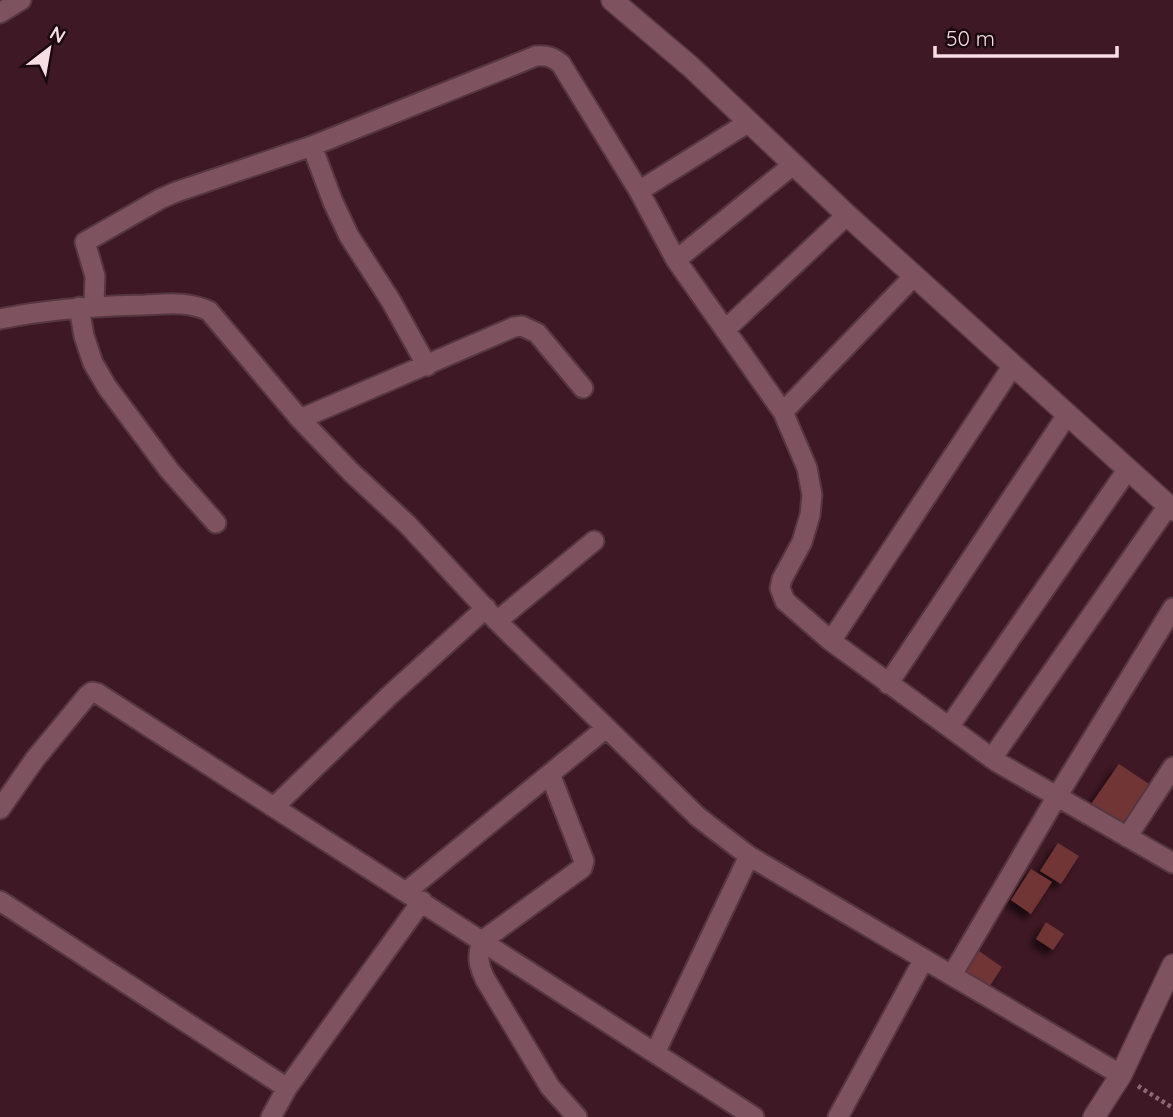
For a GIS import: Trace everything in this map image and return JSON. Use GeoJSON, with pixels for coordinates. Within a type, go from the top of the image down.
{"type":"FeatureCollection","features":[{"type":"Feature","properties":{"kind":"street"},"geometry":{"type":"LineString","coordinates":[[0,13],[21,0]]}},
{"type":"Feature","properties":{"kind":"street"},"geometry":{"type":"LineString","coordinates":[[612,0],[691,67],[1012,367],[1171,508],[992,758]]}},
{"type":"Feature","properties":{"kind":"street"},"geometry":{"type":"LineString","coordinates":[[216,523],[169,470],[107,387],[93,363],[84,336],[86,307],[95,276],[85,246],[88,239],[176,192],[312,146],[486,76],[545,55],[554,57],[561,64],[639,191],[676,260],[783,412],[807,468],[812,495],[810,515],[802,542],[782,579],[780,595],[831,641],[992,758],[1056,798],[1173,863]]}},
{"type":"Feature","properties":{"kind":"street"},"geometry":{"type":"LineString","coordinates":[[639,191],[749,122]]}},
{"type":"Feature","properties":{"kind":"street"},"geometry":{"type":"LineString","coordinates":[[312,146],[349,236],[391,301],[427,366]]}},
{"type":"Feature","properties":{"kind":"street"},"geometry":{"type":"LineString","coordinates":[[676,260],[793,164]]}},
{"type":"Feature","properties":{"kind":"street"},"geometry":{"type":"LineString","coordinates":[[725,330],[847,215]]}},
{"type":"Feature","properties":{"kind":"street"},"geometry":{"type":"LineString","coordinates":[[783,412],[914,276]]}},
{"type":"Feature","properties":{"kind":"street"},"geometry":{"type":"LineString","coordinates":[[0,319],[37,311],[86,307],[187,304],[209,311],[242,346],[300,419],[351,472],[408,525],[491,614],[698,817],[749,856],[1121,1075]]}},
{"type":"Feature","properties":{"kind":"street"},"geometry":{"type":"LineString","coordinates":[[300,419],[514,327],[522,326],[537,333],[583,388]]}},
{"type":"Feature","properties":{"kind":"street"},"geometry":{"type":"LineString","coordinates":[[831,641],[1012,367]]}},
{"type":"Feature","properties":{"kind":"street"},"geometry":{"type":"LineString","coordinates":[[888,684],[1067,415]]}},
{"type":"Feature","properties":{"kind":"street"},"geometry":{"type":"LineString","coordinates":[[949,727],[1128,469]]}},
{"type":"Feature","properties":{"kind":"street"},"geometry":{"type":"LineString","coordinates":[[274,807],[390,695],[491,614],[594,541]]}},
{"type":"Feature","properties":{"kind":"street"},"geometry":{"type":"LineString","coordinates":[[952,975],[1056,798],[1173,608]]}},
{"type":"Feature","properties":{"kind":"street"},"geometry":{"type":"LineString","coordinates":[[0,809],[35,759],[87,696],[92,692],[104,696],[754,1117]]}},
{"type":"Feature","properties":{"kind":"street"},"geometry":{"type":"LineString","coordinates":[[271,1117],[287,1088],[415,896],[550,774],[606,728]]}},
{"type":"Feature","properties":{"kind":"street"},"geometry":{"type":"LineString","coordinates":[[1127,837],[1173,767]]}},
{"type":"Feature","properties":{"kind":"street"},"geometry":{"type":"LineString","coordinates":[[550,774],[584,860],[582,868],[482,941],[478,963],[550,1087],[577,1117]]}},
{"type":"Feature","properties":{"kind":"street"},"geometry":{"type":"LineString","coordinates":[[655,1053],[749,856]]}},
{"type":"Feature","properties":{"kind":"street"},"geometry":{"type":"LineString","coordinates":[[0,901],[287,1088]]}},
{"type":"Feature","properties":{"kind":"street"},"geometry":{"type":"LineString","coordinates":[[838,1117],[924,959]]}},
{"type":"Feature","properties":{"kind":"street"},"geometry":{"type":"LineString","coordinates":[[1094,1117],[1121,1075],[1173,965]]}},
{"type":"Feature","properties":{"kind":"path"},"geometry":{"type":"LineString","coordinates":[[1121,1075],[1173,1108]]}},
{"type":"Feature","properties":{"kind":"building"},"geometry":{"type":"Polygon","coordinates":[[[1119,764],[1152,786],[1121,833],[1087,810],[1119,764]]]}},
{"type":"Feature","properties":{"kind":"building"},"geometry":{"type":"Polygon","coordinates":[[[1058,843],[1079,856],[1061,884],[1040,871],[1058,843]]]}},
{"type":"Feature","properties":{"kind":"building"},"geometry":{"type":"Polygon","coordinates":[[[1031,869],[1052,882],[1031,914],[1011,900],[1031,869]]]}},
{"type":"Feature","properties":{"kind":"building"},"geometry":{"type":"Polygon","coordinates":[[[1046,922],[1064,934],[1053,950],[1036,939],[1046,922]]]}},
{"type":"Feature","properties":{"kind":"building"},"geometry":{"type":"Polygon","coordinates":[[[976,949],[1002,967],[988,989],[960,970],[976,949]]]}}]}
